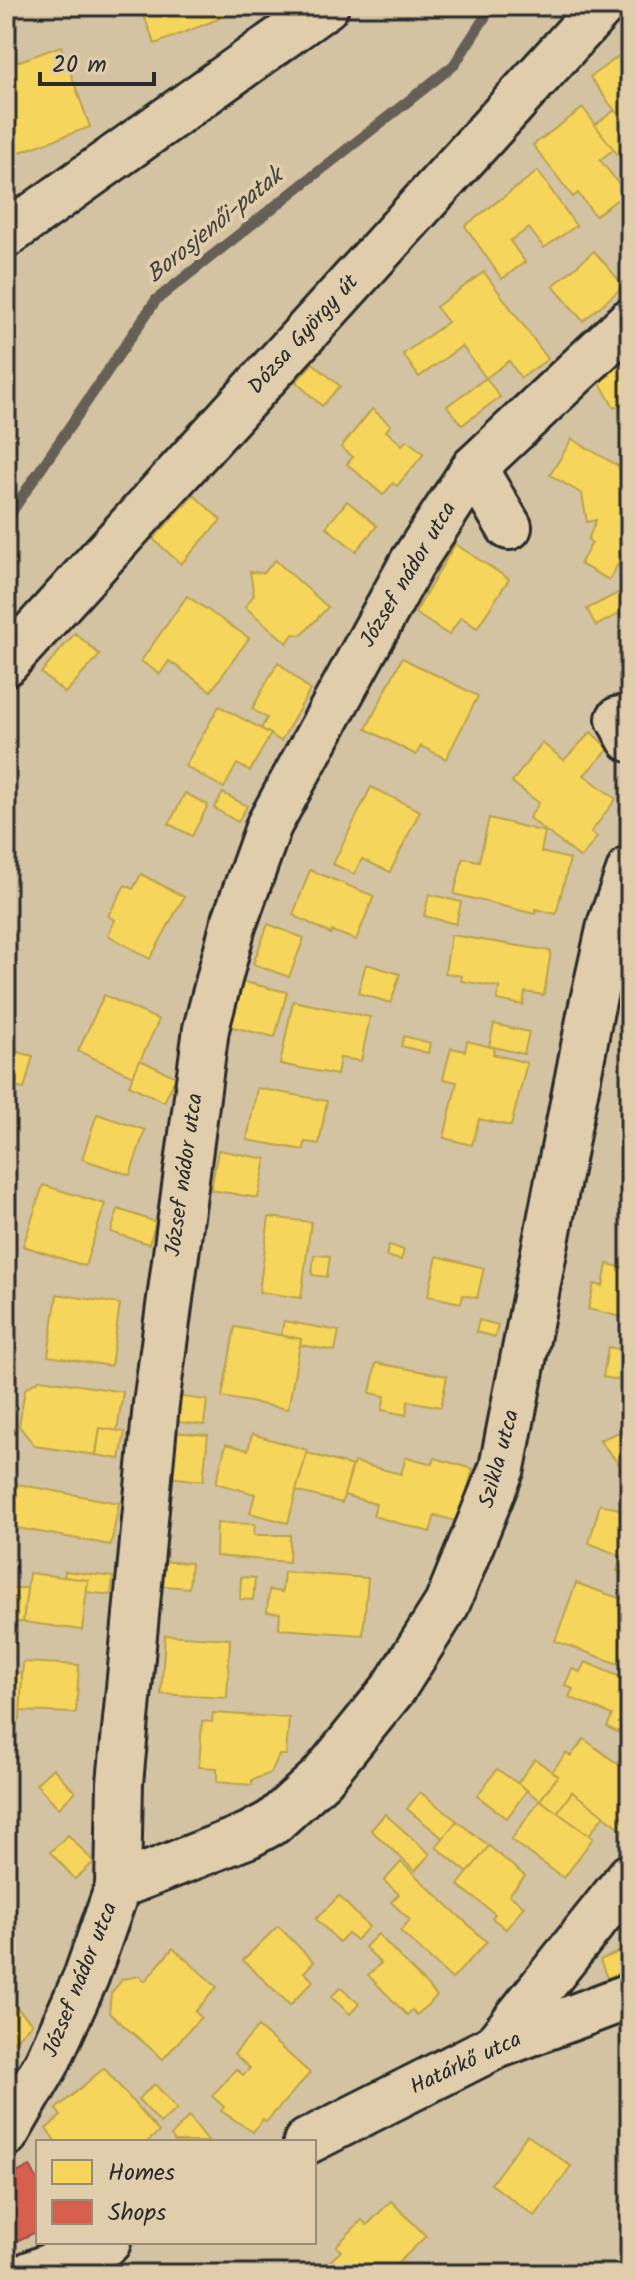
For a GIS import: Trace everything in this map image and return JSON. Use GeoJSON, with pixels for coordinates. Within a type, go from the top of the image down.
{"type":"FeatureCollection","features":[{"type":"Feature","properties":{"kind":"street","name":"Dózsa György út"},"geometry":{"type":"LineString","coordinates":[[6,663],[602,6]]}},
{"type":"Feature","properties":{"kind":"street"},"geometry":{"type":"LineString","coordinates":[[6,235],[316,10]]}},
{"type":"Feature","properties":{"kind":"street","name":"József nádor utca"},"geometry":{"type":"LineString","coordinates":[[6,2134],[47,2063],[80,1992],[118,1886],[120,1783],[155,1419],[187,1150],[206,1029],[233,926],[269,825],[412,563],[474,468],[630,321]]}},
{"type":"Feature","properties":{"kind":"street"},"geometry":{"type":"LineString","coordinates":[[474,468],[509,527]]}},
{"type":"Feature","properties":{"kind":"street","name":"Szikla utca"},"geometry":{"type":"LineString","coordinates":[[118,1886],[249,1835],[273,1822],[322,1777],[394,1688],[447,1604],[502,1468],[591,1010],[610,925],[630,869]]}},
{"type":"Feature","properties":{"kind":"street"},"geometry":{"type":"LineString","coordinates":[[494,2047],[630,1876]]}},
{"type":"Feature","properties":{"kind":"street","name":"Határkő utca"},"geometry":{"type":"LineString","coordinates":[[310,2140],[494,2047],[630,1996]]}},
{"type":"Feature","properties":{"kind":"street"},"geometry":{"type":"LineString","coordinates":[[30,2274],[103,2244]]}},
{"type":"Feature","properties":{"kind":"building: Homes"},"geometry":{"type":"Polygon","coordinates":[[[140,6],[222,6],[226,16],[155,44],[140,6]]]}},
{"type":"Feature","properties":{"kind":"building: Homes"},"geometry":{"type":"Polygon","coordinates":[[[61,46],[90,127],[6,157],[6,66],[61,46]]]}},
{"type":"Feature","properties":{"kind":"building: Homes"},"geometry":{"type":"Polygon","coordinates":[[[630,48],[630,119],[624,123],[590,77],[630,48]]]}},
{"type":"Feature","properties":{"kind":"building: Homes"},"geometry":{"type":"Polygon","coordinates":[[[583,108],[614,149],[600,160],[626,193],[595,216],[578,193],[573,197],[533,145],[583,108]]]}},
{"type":"Feature","properties":{"kind":"building: Homes"},"geometry":{"type":"Polygon","coordinates":[[[615,110],[624,123],[630,119],[629,169],[595,125],[615,110]]]}},
{"type":"Feature","properties":{"kind":"building: Homes"},"geometry":{"type":"Polygon","coordinates":[[[538,171],[576,226],[544,248],[529,228],[510,241],[525,262],[502,279],[465,226],[538,171]]]}},
{"type":"Feature","properties":{"kind":"building: Homes"},"geometry":{"type":"Polygon","coordinates":[[[594,251],[624,286],[583,321],[553,286],[594,251]]]}},
{"type":"Feature","properties":{"kind":"building: Homes"},"geometry":{"type":"Polygon","coordinates":[[[484,272],[548,359],[521,378],[509,361],[486,378],[462,346],[419,377],[403,354],[448,322],[436,307],[484,272]]]}},
{"type":"Feature","properties":{"kind":"building: Homes"},"geometry":{"type":"Polygon","coordinates":[[[630,352],[630,410],[625,402],[614,408],[599,381],[610,375],[605,366],[630,352]]]}},
{"type":"Feature","properties":{"kind":"building: Homes"},"geometry":{"type":"Polygon","coordinates":[[[313,363],[340,386],[322,406],[296,382],[313,363]]]}},
{"type":"Feature","properties":{"kind":"building: Homes"},"geometry":{"type":"Polygon","coordinates":[[[486,378],[500,397],[462,425],[447,406],[486,378]]]}},
{"type":"Feature","properties":{"kind":"building: Homes"},"geometry":{"type":"Polygon","coordinates":[[[372,409],[391,425],[386,431],[402,445],[407,440],[424,454],[397,486],[393,483],[383,495],[347,464],[353,457],[341,447],[372,409]]]}},
{"type":"Feature","properties":{"kind":"building: Homes"},"geometry":{"type":"Polygon","coordinates":[[[572,439],[618,466],[630,487],[630,562],[621,559],[609,580],[580,564],[592,543],[588,540],[596,520],[587,522],[582,494],[550,475],[572,439]]]}},
{"type":"Feature","properties":{"kind":"building: Homes"},"geometry":{"type":"Polygon","coordinates":[[[194,495],[221,520],[181,564],[153,539],[194,495]]]}},
{"type":"Feature","properties":{"kind":"building: Homes"},"geometry":{"type":"Polygon","coordinates":[[[347,501],[377,526],[356,551],[326,527],[347,501]]]}},
{"type":"Feature","properties":{"kind":"building: Homes"},"geometry":{"type":"Polygon","coordinates":[[[455,544],[509,579],[477,628],[461,617],[449,635],[415,613],[455,544]]]}},
{"type":"Feature","properties":{"kind":"building: Homes"},"geometry":{"type":"Polygon","coordinates":[[[275,560],[328,607],[302,635],[293,634],[287,643],[245,607],[254,595],[250,572],[264,573],[275,560]]]}},
{"type":"Feature","properties":{"kind":"building: Homes"},"geometry":{"type":"Polygon","coordinates":[[[630,587],[630,608],[596,626],[587,609],[630,587]]]}},
{"type":"Feature","properties":{"kind":"building: Homes"},"geometry":{"type":"Polygon","coordinates":[[[187,596],[249,638],[211,691],[169,661],[160,674],[141,661],[187,596]]]}},
{"type":"Feature","properties":{"kind":"building: Homes"},"geometry":{"type":"Polygon","coordinates":[[[75,633],[100,655],[65,693],[41,673],[75,633]]]}},
{"type":"Feature","properties":{"kind":"building: Homes"},"geometry":{"type":"Polygon","coordinates":[[[402,658],[478,696],[446,759],[421,746],[416,755],[366,729],[402,658]]]}},
{"type":"Feature","properties":{"kind":"building: Homes"},"geometry":{"type":"Polygon","coordinates":[[[278,662],[310,690],[281,741],[261,729],[267,718],[252,709],[278,662]]]}},
{"type":"Feature","properties":{"kind":"building: Homes"},"geometry":{"type":"Polygon","coordinates":[[[219,706],[271,734],[250,771],[237,764],[224,788],[185,766],[219,706]]]}},
{"type":"Feature","properties":{"kind":"building: Homes"},"geometry":{"type":"Polygon","coordinates":[[[591,732],[609,749],[584,775],[616,799],[591,832],[597,837],[581,858],[529,818],[539,803],[512,782],[542,743],[564,760],[591,732]]]}},
{"type":"Feature","properties":{"kind":"building: Homes"},"geometry":{"type":"Polygon","coordinates":[[[371,787],[420,811],[390,872],[362,859],[354,874],[333,864],[371,787]]]}},
{"type":"Feature","properties":{"kind":"building: Homes"},"geometry":{"type":"Polygon","coordinates":[[[185,793],[208,805],[192,836],[169,824],[185,793]]]}},
{"type":"Feature","properties":{"kind":"building: Homes"},"geometry":{"type":"Polygon","coordinates":[[[223,793],[247,806],[238,822],[214,808],[223,793]]]}},
{"type":"Feature","properties":{"kind":"building: Homes"},"geometry":{"type":"Polygon","coordinates":[[[489,818],[545,832],[541,852],[570,859],[556,914],[536,909],[535,914],[454,894],[463,858],[479,861],[489,818]]]}},
{"type":"Feature","properties":{"kind":"building: Homes"},"geometry":{"type":"Polygon","coordinates":[[[310,870],[374,896],[356,940],[332,931],[331,934],[293,915],[310,870]]]}},
{"type":"Feature","properties":{"kind":"building: Homes"},"geometry":{"type":"Polygon","coordinates":[[[141,874],[184,897],[150,959],[108,935],[115,920],[108,916],[125,885],[133,889],[141,874]]]}},
{"type":"Feature","properties":{"kind":"building: Homes"},"geometry":{"type":"Polygon","coordinates":[[[429,894],[461,902],[456,924],[424,916],[429,894]]]}},
{"type":"Feature","properties":{"kind":"building: Homes"},"geometry":{"type":"Polygon","coordinates":[[[268,924],[304,938],[289,977],[253,964],[268,924]]]}},
{"type":"Feature","properties":{"kind":"building: Homes"},"geometry":{"type":"Polygon","coordinates":[[[451,935],[551,951],[544,995],[525,992],[523,1005],[497,1000],[499,987],[461,981],[462,976],[445,973],[451,935]]]}},
{"type":"Feature","properties":{"kind":"building: Homes"},"geometry":{"type":"Polygon","coordinates":[[[366,964],[400,974],[391,1003],[358,993],[366,964]]]}},
{"type":"Feature","properties":{"kind":"building: Homes"},"geometry":{"type":"Polygon","coordinates":[[[239,981],[287,992],[275,1037],[228,1026],[239,981]]]}},
{"type":"Feature","properties":{"kind":"building: Homes"},"geometry":{"type":"Polygon","coordinates":[[[104,995],[159,1020],[133,1076],[78,1051],[104,995]]]}},
{"type":"Feature","properties":{"kind":"building: Homes"},"geometry":{"type":"Polygon","coordinates":[[[293,1001],[370,1017],[361,1061],[340,1058],[337,1075],[280,1064],[293,1001]]]}},
{"type":"Feature","properties":{"kind":"building: Homes"},"geometry":{"type":"Polygon","coordinates":[[[494,1024],[529,1032],[524,1054],[489,1046],[494,1024]]]}},
{"type":"Feature","properties":{"kind":"building: Homes"},"geometry":{"type":"Polygon","coordinates":[[[404,1036],[430,1043],[428,1053],[401,1046],[404,1036]]]}},
{"type":"Feature","properties":{"kind":"building: Homes"},"geometry":{"type":"Polygon","coordinates":[[[467,1041],[495,1048],[493,1054],[527,1063],[511,1126],[479,1119],[472,1145],[444,1138],[457,1082],[443,1079],[451,1048],[465,1051],[467,1041]]]}},
{"type":"Feature","properties":{"kind":"building: Homes"},"geometry":{"type":"Polygon","coordinates":[[[6,1049],[33,1056],[24,1089],[6,1084],[6,1049]]]}},
{"type":"Feature","properties":{"kind":"building: Homes"},"geometry":{"type":"Polygon","coordinates":[[[140,1060],[176,1077],[164,1102],[129,1085],[140,1060]]]}},
{"type":"Feature","properties":{"kind":"building: Homes"},"geometry":{"type":"Polygon","coordinates":[[[257,1088],[327,1101],[319,1144],[305,1142],[304,1150],[247,1140],[257,1088]]]}},
{"type":"Feature","properties":{"kind":"building: Homes"},"geometry":{"type":"Polygon","coordinates":[[[97,1114],[145,1130],[130,1175],[82,1159],[97,1114]]]}},
{"type":"Feature","properties":{"kind":"building: Homes"},"geometry":{"type":"Polygon","coordinates":[[[218,1150],[266,1159],[258,1198],[211,1190],[218,1150]]]}},
{"type":"Feature","properties":{"kind":"building: Homes"},"geometry":{"type":"Polygon","coordinates":[[[43,1185],[105,1204],[85,1266],[23,1246],[43,1185]]]}},
{"type":"Feature","properties":{"kind":"building: Homes"},"geometry":{"type":"Polygon","coordinates":[[[118,1209],[156,1222],[149,1244],[111,1232],[118,1209]]]}},
{"type":"Feature","properties":{"kind":"building: Homes"},"geometry":{"type":"Polygon","coordinates":[[[269,1217],[311,1222],[301,1298],[259,1292],[269,1217]]]}},
{"type":"Feature","properties":{"kind":"building: Homes"},"geometry":{"type":"Polygon","coordinates":[[[389,1245],[404,1250],[401,1260],[386,1256],[389,1245]]]}},
{"type":"Feature","properties":{"kind":"building: Homes"},"geometry":{"type":"Polygon","coordinates":[[[314,1255],[330,1256],[327,1277],[312,1275],[314,1255]]]}},
{"type":"Feature","properties":{"kind":"building: Homes"},"geometry":{"type":"Polygon","coordinates":[[[437,1256],[484,1268],[477,1298],[463,1295],[461,1303],[428,1296],[437,1256]]]}},
{"type":"Feature","properties":{"kind":"building: Homes"},"geometry":{"type":"Polygon","coordinates":[[[607,1264],[630,1269],[630,1319],[588,1309],[594,1284],[603,1286],[607,1264]]]}},
{"type":"Feature","properties":{"kind":"building: Homes"},"geometry":{"type":"Polygon","coordinates":[[[57,1294],[120,1304],[111,1366],[48,1356],[57,1294]]]}},
{"type":"Feature","properties":{"kind":"building: Homes"},"geometry":{"type":"Polygon","coordinates":[[[625,1318],[630,1319],[630,1344],[620,1342],[625,1318]]]}},
{"type":"Feature","properties":{"kind":"building: Homes"},"geometry":{"type":"Polygon","coordinates":[[[479,1320],[498,1325],[495,1337],[476,1332],[479,1320]]]}},
{"type":"Feature","properties":{"kind":"building: Homes"},"geometry":{"type":"Polygon","coordinates":[[[284,1321],[339,1331],[335,1351],[300,1345],[301,1339],[281,1335],[284,1321]]]}},
{"type":"Feature","properties":{"kind":"building: Homes"},"geometry":{"type":"Polygon","coordinates":[[[235,1327],[301,1339],[288,1409],[222,1397],[235,1327]]]}},
{"type":"Feature","properties":{"kind":"building: Homes"},"geometry":{"type":"Polygon","coordinates":[[[608,1347],[630,1351],[630,1382],[603,1377],[608,1347]]]}},
{"type":"Feature","properties":{"kind":"building: Homes"},"geometry":{"type":"Polygon","coordinates":[[[376,1363],[447,1376],[441,1407],[408,1401],[406,1415],[382,1410],[385,1396],[370,1393],[376,1363]]]}},
{"type":"Feature","properties":{"kind":"building: Homes"},"geometry":{"type":"Polygon","coordinates":[[[41,1379],[123,1392],[117,1431],[100,1428],[96,1455],[35,1446],[19,1426],[25,1389],[41,1379]]]}},
{"type":"Feature","properties":{"kind":"building: Homes"},"geometry":{"type":"Polygon","coordinates":[[[174,1396],[207,1400],[204,1425],[170,1421],[174,1396]]]}},
{"type":"Feature","properties":{"kind":"building: Homes"},"geometry":{"type":"Polygon","coordinates":[[[100,1428],[125,1432],[120,1459],[96,1455],[100,1428]]]}},
{"type":"Feature","properties":{"kind":"building: Homes"},"geometry":{"type":"Polygon","coordinates":[[[630,1428],[630,1472],[625,1471],[599,1440],[630,1428]]]}},
{"type":"Feature","properties":{"kind":"building: Homes"},"geometry":{"type":"Polygon","coordinates":[[[172,1432],[208,1435],[203,1481],[167,1477],[172,1432]]]}},
{"type":"Feature","properties":{"kind":"building: Homes"},"geometry":{"type":"Polygon","coordinates":[[[252,1434],[307,1450],[288,1523],[250,1513],[255,1494],[216,1483],[226,1444],[248,1450],[252,1434]]]}},
{"type":"Feature","properties":{"kind":"building: Homes"},"geometry":{"type":"Polygon","coordinates":[[[307,1453],[352,1466],[342,1503],[296,1491],[307,1453]]]}},
{"type":"Feature","properties":{"kind":"building: Homes"},"geometry":{"type":"Polygon","coordinates":[[[406,1457],[433,1464],[435,1458],[473,1469],[459,1522],[435,1515],[430,1532],[373,1516],[376,1504],[344,1495],[354,1462],[401,1474],[406,1457]]]}},
{"type":"Feature","properties":{"kind":"building: Homes"},"geometry":{"type":"Polygon","coordinates":[[[6,1482],[119,1503],[111,1545],[6,1526],[6,1482]]]}},
{"type":"Feature","properties":{"kind":"building: Homes"},"geometry":{"type":"Polygon","coordinates":[[[600,1504],[630,1512],[630,1575],[617,1571],[621,1556],[589,1543],[600,1504]]]}},
{"type":"Feature","properties":{"kind":"building: Homes"},"geometry":{"type":"Polygon","coordinates":[[[217,1523],[255,1524],[254,1535],[290,1535],[289,1562],[216,1556],[217,1523]]]}},
{"type":"Feature","properties":{"kind":"building: Homes"},"geometry":{"type":"Polygon","coordinates":[[[155,1561],[191,1563],[189,1588],[154,1585],[155,1561]]]}},
{"type":"Feature","properties":{"kind":"building: Homes"},"geometry":{"type":"Polygon","coordinates":[[[65,1571],[113,1577],[111,1595],[86,1592],[88,1580],[64,1577],[65,1571]]]}},
{"type":"Feature","properties":{"kind":"building: Homes"},"geometry":{"type":"Polygon","coordinates":[[[284,1572],[368,1578],[363,1635],[279,1629],[280,1613],[267,1612],[269,1590],[282,1592],[284,1572]]]}},
{"type":"Feature","properties":{"kind":"building: Homes"},"geometry":{"type":"Polygon","coordinates":[[[29,1573],[88,1580],[82,1630],[23,1622],[29,1573]]]}},
{"type":"Feature","properties":{"kind":"building: Homes"},"geometry":{"type":"Polygon","coordinates":[[[241,1577],[255,1578],[253,1600],[240,1599],[241,1577]]]}},
{"type":"Feature","properties":{"kind":"building: Homes"},"geometry":{"type":"Polygon","coordinates":[[[576,1583],[630,1602],[630,1668],[555,1641],[576,1583]]]}},
{"type":"Feature","properties":{"kind":"building: Homes"},"geometry":{"type":"Polygon","coordinates":[[[6,1588],[27,1588],[23,1622],[6,1622],[6,1588]]]}},
{"type":"Feature","properties":{"kind":"building: Homes"},"geometry":{"type":"Polygon","coordinates":[[[165,1635],[230,1639],[227,1698],[161,1694],[165,1635]]]}},
{"type":"Feature","properties":{"kind":"building: Homes"},"geometry":{"type":"Polygon","coordinates":[[[23,1662],[79,1665],[76,1713],[20,1711],[23,1662]]]}},
{"type":"Feature","properties":{"kind":"building: Homes"},"geometry":{"type":"Polygon","coordinates":[[[585,1662],[630,1681],[630,1738],[607,1727],[612,1715],[569,1697],[573,1689],[565,1685],[572,1669],[580,1672],[585,1662]]]}},
{"type":"Feature","properties":{"kind":"building: Homes"},"geometry":{"type":"Polygon","coordinates":[[[6,1672],[22,1673],[20,1720],[6,1720],[6,1672]]]}},
{"type":"Feature","properties":{"kind":"building: Homes"},"geometry":{"type":"Polygon","coordinates":[[[213,1713],[289,1718],[286,1755],[279,1755],[271,1773],[252,1780],[252,1785],[217,1782],[217,1768],[199,1767],[202,1721],[212,1722],[213,1713]]]}},
{"type":"Feature","properties":{"kind":"building: Homes"},"geometry":{"type":"Polygon","coordinates":[[[584,1739],[630,1773],[630,1827],[626,1832],[572,1792],[557,1813],[540,1800],[558,1776],[552,1772],[566,1753],[571,1756],[584,1739]]]}},
{"type":"Feature","properties":{"kind":"building: Homes"},"geometry":{"type":"Polygon","coordinates":[[[535,1759],[558,1776],[540,1800],[517,1784],[535,1759]]]}},
{"type":"Feature","properties":{"kind":"building: Homes"},"geometry":{"type":"Polygon","coordinates":[[[53,1768],[75,1792],[59,1808],[36,1784],[53,1768]]]}},
{"type":"Feature","properties":{"kind":"building: Homes"},"geometry":{"type":"Polygon","coordinates":[[[497,1769],[527,1790],[507,1818],[477,1796],[497,1769]]]}},
{"type":"Feature","properties":{"kind":"building: Homes"},"geometry":{"type":"Polygon","coordinates":[[[420,1792],[457,1821],[443,1838],[407,1809],[420,1792]]]}},
{"type":"Feature","properties":{"kind":"building: Homes"},"geometry":{"type":"Polygon","coordinates":[[[572,1792],[604,1815],[589,1835],[557,1813],[572,1792]]]}},
{"type":"Feature","properties":{"kind":"building: Homes"},"geometry":{"type":"Polygon","coordinates":[[[540,1800],[593,1838],[564,1878],[511,1840],[540,1800]]]}},
{"type":"Feature","properties":{"kind":"building: Homes"},"geometry":{"type":"Polygon","coordinates":[[[385,1814],[430,1854],[415,1871],[371,1830],[385,1814]]]}},
{"type":"Feature","properties":{"kind":"building: Homes"},"geometry":{"type":"Polygon","coordinates":[[[457,1821],[489,1846],[468,1873],[436,1847],[457,1821]]]}},
{"type":"Feature","properties":{"kind":"building: Homes"},"geometry":{"type":"Polygon","coordinates":[[[68,1835],[94,1862],[75,1879],[50,1852],[68,1835]]]}},
{"type":"Feature","properties":{"kind":"building: Homes"},"geometry":{"type":"Polygon","coordinates":[[[489,1846],[525,1876],[509,1895],[524,1906],[506,1929],[492,1918],[495,1914],[458,1885],[489,1846]]]}},
{"type":"Feature","properties":{"kind":"building: Homes"},"geometry":{"type":"Polygon","coordinates":[[[401,1862],[487,1942],[452,1979],[400,1931],[410,1920],[391,1902],[399,1894],[384,1881],[401,1862]]]}},
{"type":"Feature","properties":{"kind":"building: Homes"},"geometry":{"type":"Polygon","coordinates":[[[339,1896],[369,1927],[356,1940],[348,1933],[339,1942],[316,1919],[339,1896]]]}},
{"type":"Feature","properties":{"kind":"building: Homes"},"geometry":{"type":"Polygon","coordinates":[[[278,1926],[314,1962],[304,1972],[313,1981],[290,2005],[243,1960],[278,1926]]]}},
{"type":"Feature","properties":{"kind":"building: Homes"},"geometry":{"type":"Polygon","coordinates":[[[378,1934],[437,1996],[417,2015],[412,2010],[407,2015],[368,1975],[381,1963],[365,1947],[378,1934]]]}},
{"type":"Feature","properties":{"kind":"building: Homes"},"geometry":{"type":"Polygon","coordinates":[[[173,1948],[217,1987],[195,2012],[201,2017],[163,2059],[109,2013],[111,1993],[123,1979],[139,1976],[145,1981],[173,1948]]]}},
{"type":"Feature","properties":{"kind":"building: Homes"},"geometry":{"type":"Polygon","coordinates":[[[623,1950],[630,1969],[607,1978],[600,1960],[623,1950]]]}},
{"type":"Feature","properties":{"kind":"building: Homes"},"geometry":{"type":"Polygon","coordinates":[[[341,1987],[359,2004],[350,2014],[331,1997],[341,1987]]]}},
{"type":"Feature","properties":{"kind":"building: Homes"},"geometry":{"type":"Polygon","coordinates":[[[6,1997],[32,2023],[9,2046],[6,2042],[6,1997]]]}},
{"type":"Feature","properties":{"kind":"building: Homes"},"geometry":{"type":"Polygon","coordinates":[[[258,2027],[310,2073],[266,2122],[263,2119],[253,2132],[221,2111],[224,2107],[212,2096],[236,2069],[243,2075],[250,2068],[234,2054],[258,2027]]]}},
{"type":"Feature","properties":{"kind":"building: Homes"},"geometry":{"type":"Polygon","coordinates":[[[104,2068],[159,2132],[149,2140],[54,2140],[46,2129],[61,2116],[56,2109],[104,2068]]]}},
{"type":"Feature","properties":{"kind":"building: Homes"},"geometry":{"type":"Polygon","coordinates":[[[155,2084],[177,2109],[160,2123],[138,2099],[155,2084]]]}},
{"type":"Feature","properties":{"kind":"building: Homes"},"geometry":{"type":"Polygon","coordinates":[[[189,2116],[207,2140],[174,2140],[171,2136],[189,2116]]]}},
{"type":"Feature","properties":{"kind":"building: Homes"},"geometry":{"type":"Polygon","coordinates":[[[527,2135],[571,2166],[535,2216],[491,2184],[527,2135]]]}},
{"type":"Feature","properties":{"kind":"building: Homes"},"geometry":{"type":"Polygon","coordinates":[[[391,2201],[426,2236],[387,2274],[317,2274],[341,2251],[336,2246],[362,2220],[367,2225],[391,2201]]]}},
{"type":"Feature","properties":{"kind":"building: Shops"},"geometry":{"type":"Polygon","coordinates":[[[30,2166],[36,2178],[36,2232],[6,2246],[6,2178],[30,2166]]]}},
{"type":"Feature","properties":{"kind":"waterway","name":"Borosjenői-patak"},"geometry":{"type":"LineString","coordinates":[[6,520],[156,300],[454,65],[492,6]]}}]}
